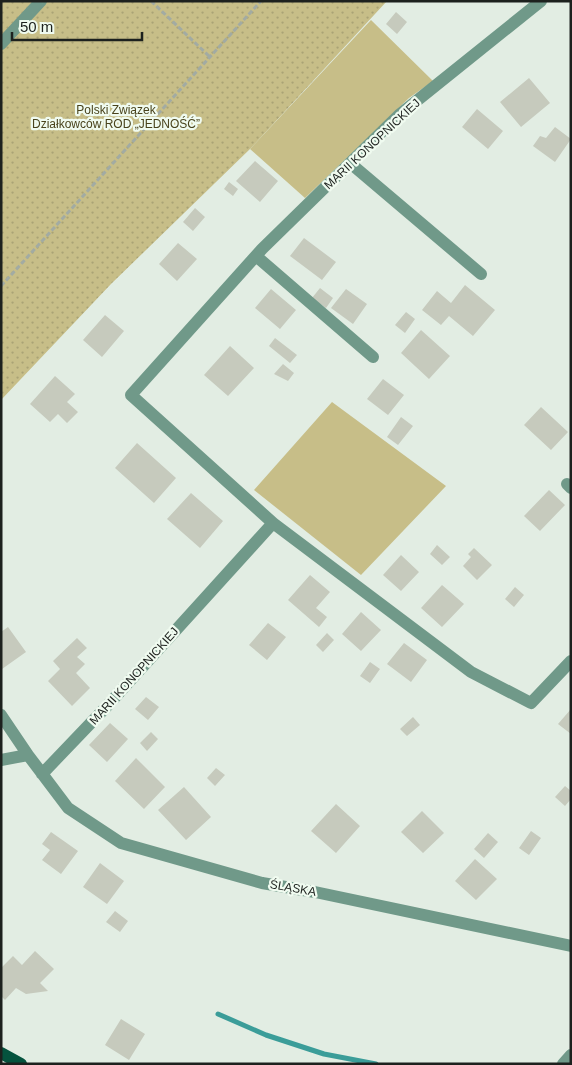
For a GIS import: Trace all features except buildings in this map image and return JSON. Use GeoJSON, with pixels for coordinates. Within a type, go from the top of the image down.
{"type":"FeatureCollection","features":[{"type":"Feature","properties":{"kind":"main road"},"geometry":{"type":"LineString","coordinates":[[1,1052],[22,1064]]}},
{"type":"Feature","properties":{"kind":"street"},"geometry":{"type":"LineString","coordinates":[[1,44],[42,1]]}},
{"type":"Feature","properties":{"kind":"street","name":"MARII KONOPNICKIEJ"},"geometry":{"type":"LineString","coordinates":[[541,1],[400,115],[350,163],[256,256],[131,395],[273,523],[471,672],[531,703],[569,665]]}},
{"type":"Feature","properties":{"kind":"street"},"geometry":{"type":"LineString","coordinates":[[350,163],[481,274]]}},
{"type":"Feature","properties":{"kind":"street"},"geometry":{"type":"LineString","coordinates":[[256,256],[373,357]]}},
{"type":"Feature","properties":{"kind":"street","name":"MARII KONOPNICKIEJ"},"geometry":{"type":"LineString","coordinates":[[42,774],[108,705],[273,523]]}},
{"type":"Feature","properties":{"kind":"street"},"geometry":{"type":"LineString","coordinates":[[1,714],[42,774]]}},
{"type":"Feature","properties":{"kind":"street"},"geometry":{"type":"LineString","coordinates":[[1,760],[28,756]]}},
{"type":"Feature","properties":{"kind":"street","name":"ŚLĄSKA"},"geometry":{"type":"LineString","coordinates":[[42,774],[68,808],[121,843],[262,883],[315,892],[571,946]]}},
{"type":"Feature","properties":{"kind":"street"},"geometry":{"type":"LineString","coordinates":[[563,1064],[571,1056]]}},
{"type":"Feature","properties":{"kind":"path"},"geometry":{"type":"LineString","coordinates":[[151,1],[210,58]]}},
{"type":"Feature","properties":{"kind":"path"},"geometry":{"type":"LineString","coordinates":[[1,286],[261,1]]}},
{"type":"Feature","properties":{"kind":"green space","name":"Polski Związek Działkowców ROD „JEDNOŚĆ”"},"geometry":{"type":"Polygon","coordinates":[[[1,1],[387,1],[250,149],[111,284],[1,400],[1,1]]]}},
{"type":"Feature","properties":{"kind":"green space"},"geometry":{"type":"Polygon","coordinates":[[[371,20],[433,81],[409,98],[305,198],[250,149],[371,20]]]}},
{"type":"Feature","properties":{"kind":"green space"},"geometry":{"type":"Polygon","coordinates":[[[332,402],[446,486],[361,575],[254,490],[332,402]]]}},
{"type":"Feature","properties":{"kind":"waterway"},"geometry":{"type":"LineString","coordinates":[[218,1014],[266,1035],[324,1054],[376,1064]]}}]}
